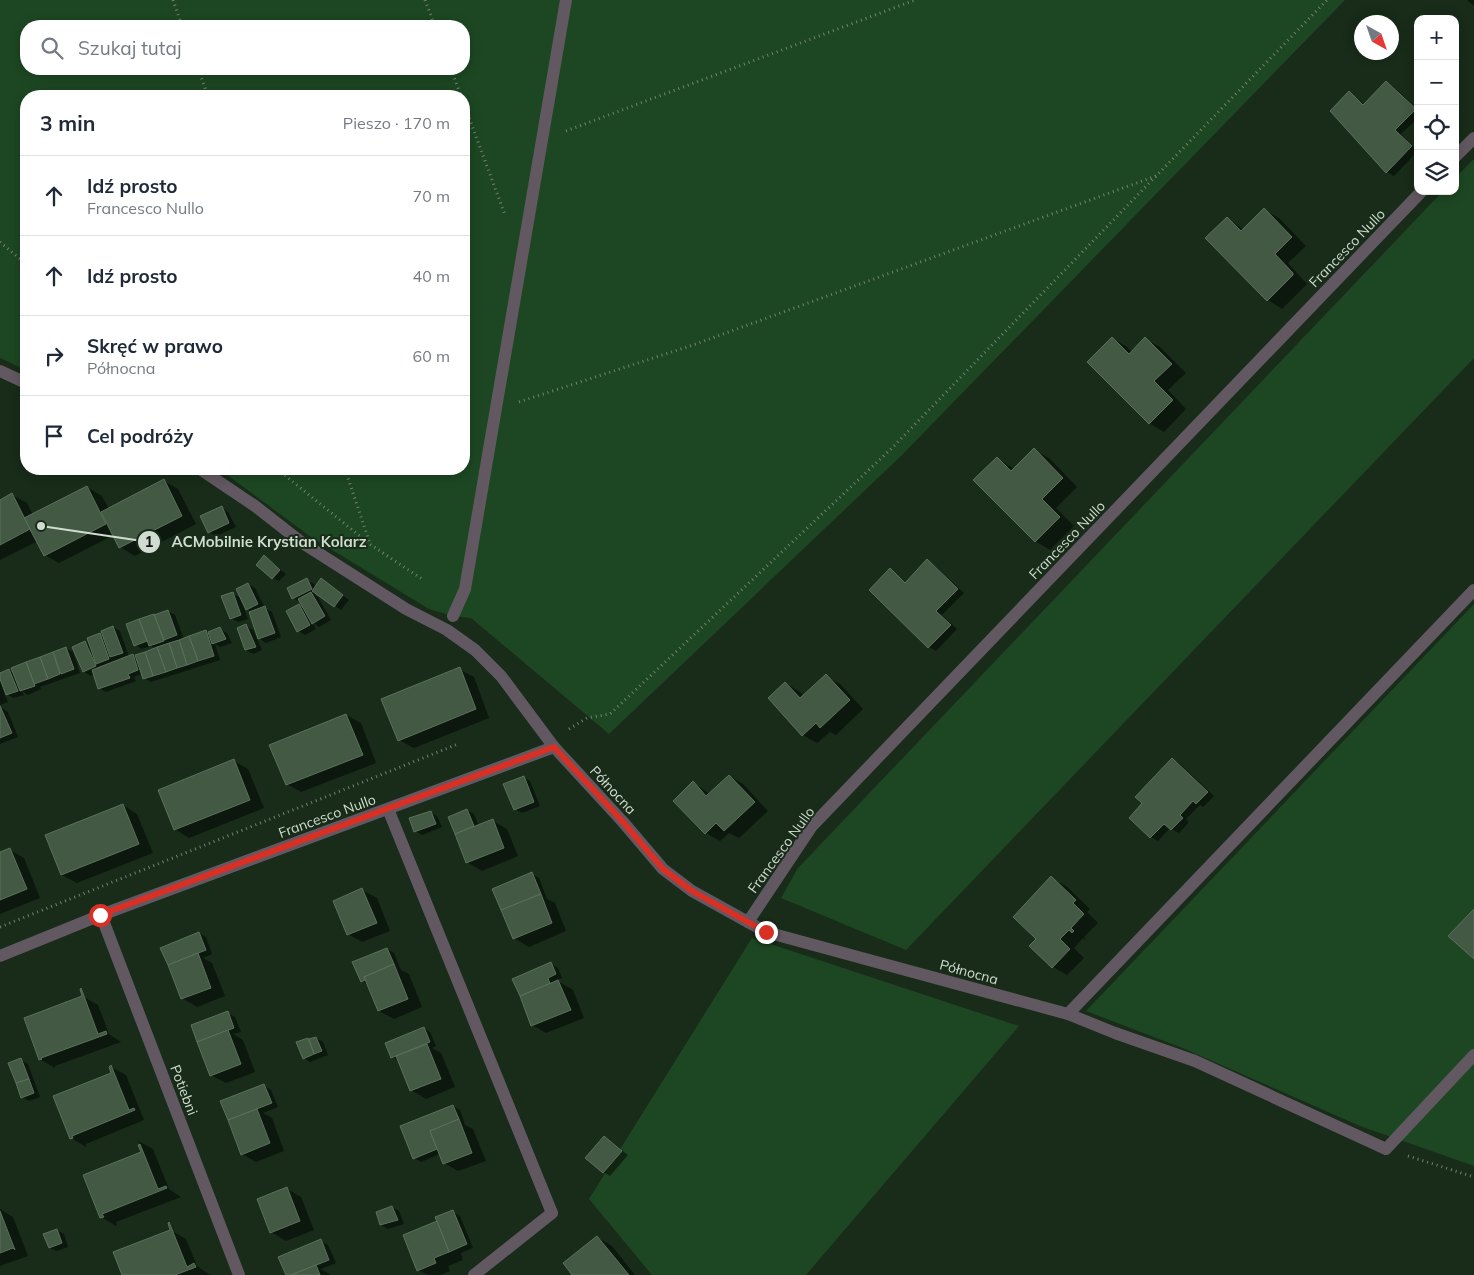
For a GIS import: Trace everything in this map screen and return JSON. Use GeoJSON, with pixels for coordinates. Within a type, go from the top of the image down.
{"type":"FeatureCollection","features":[{"type":"Feature","properties":{"kind":"street"},"geometry":{"type":"LineString","coordinates":[[453,616],[465,589],[566,0]]}},
{"type":"Feature","properties":{"kind":"street"},"geometry":{"type":"LineString","coordinates":[[1459,153],[1474,138]]}},
{"type":"Feature","properties":{"kind":"street","name":"Francesco Nullo"},"geometry":{"type":"LineString","coordinates":[[748,922],[812,826],[1418,195]]}},
{"type":"Feature","properties":{"kind":"street"},"geometry":{"type":"LineString","coordinates":[[0,372],[20,380]]}},
{"type":"Feature","properties":{"kind":"street","name":"Północna"},"geometry":{"type":"LineString","coordinates":[[209,475],[255,506],[301,542],[406,609],[447,630],[475,650],[501,676],[554,747],[663,869],[692,891],[766,932],[1068,1014],[1115,1033],[1195,1061],[1386,1149]]}},
{"type":"Feature","properties":{"kind":"street"},"geometry":{"type":"LineString","coordinates":[[1068,1014],[1474,590]]}},
{"type":"Feature","properties":{"kind":"street"},"geometry":{"type":"LineString","coordinates":[[388,809],[554,747]]}},
{"type":"Feature","properties":{"kind":"street","name":"Francesco Nullo"},"geometry":{"type":"LineString","coordinates":[[0,956],[100,915],[388,809],[552,1213],[474,1275]]}},
{"type":"Feature","properties":{"kind":"street","name":"Potiebni"},"geometry":{"type":"LineString","coordinates":[[100,915],[239,1275]]}},
{"type":"Feature","properties":{"kind":"street"},"geometry":{"type":"LineString","coordinates":[[1386,1149],[1474,1055]]}},
{"type":"Feature","properties":{"kind":"path"},"geometry":{"type":"LineString","coordinates":[[173,0],[180,20]]}},
{"type":"Feature","properties":{"kind":"path"},"geometry":{"type":"LineString","coordinates":[[426,0],[433,20]]}},
{"type":"Feature","properties":{"kind":"path"},"geometry":{"type":"LineString","coordinates":[[542,140],[915,0]]}},
{"type":"Feature","properties":{"kind":"path"},"geometry":{"type":"LineString","coordinates":[[587,718],[610,714],[891,449],[1327,0]]}},
{"type":"Feature","properties":{"kind":"path"},"geometry":{"type":"LineString","coordinates":[[200,75],[206,90]]}},
{"type":"Feature","properties":{"kind":"path"},"geometry":{"type":"LineString","coordinates":[[453,75],[459,90]]}},
{"type":"Feature","properties":{"kind":"path"},"geometry":{"type":"LineString","coordinates":[[470,120],[508,222]]}},
{"type":"Feature","properties":{"kind":"path"},"geometry":{"type":"LineString","coordinates":[[497,410],[693,345],[1158,176]]}},
{"type":"Feature","properties":{"kind":"path"},"geometry":{"type":"LineString","coordinates":[[0,242],[20,259]]}},
{"type":"Feature","properties":{"kind":"path"},"geometry":{"type":"LineString","coordinates":[[284,475],[371,545],[422,579]]}},
{"type":"Feature","properties":{"kind":"path"},"geometry":{"type":"LineString","coordinates":[[347,475],[371,545]]}},
{"type":"Feature","properties":{"kind":"path"},"geometry":{"type":"LineString","coordinates":[[0,927],[458,744]]}},
{"type":"Feature","properties":{"kind":"path"},"geometry":{"type":"LineString","coordinates":[[1386,1149],[1474,1177]]}},
{"type":"Feature","properties":{"kind":"green space"},"geometry":{"type":"Polygon","coordinates":[[[0,0],[1345,0],[902,455],[609,734],[471,618],[453,616],[429,609],[311,537],[227,475],[470,475],[470,90],[20,90],[20,367],[0,358],[0,0]]]}},
{"type":"Feature","properties":{"kind":"green space"},"geometry":{"type":"Polygon","coordinates":[[[1474,159],[1474,358],[906,950],[781,898],[798,868],[1439,195],[1459,195],[1459,174],[1474,159]]]}},
{"type":"Feature","properties":{"kind":"green space"},"geometry":{"type":"Polygon","coordinates":[[[1474,604],[1474,1166],[1360,1126],[1185,1049],[1086,1011],[1474,604]]]}},
{"type":"Feature","properties":{"kind":"green space"},"geometry":{"type":"Polygon","coordinates":[[[752,938],[1019,1026],[806,1275],[652,1275],[589,1199],[752,938]]]}},
{"type":"Feature","properties":{"kind":"building"},"geometry":{"type":"Polygon","coordinates":[[[1386,81],[1414,107],[1414,111],[1395,130],[1412,146],[1386,173],[1330,111],[1349,91],[1363,105],[1386,81]]]}},
{"type":"Feature","properties":{"kind":"building"},"geometry":{"type":"Polygon","coordinates":[[[1264,208],[1292,237],[1275,254],[1293,275],[1267,301],[1205,238],[1227,217],[1241,231],[1264,208]]]}},
{"type":"Feature","properties":{"kind":"building"},"geometry":{"type":"Polygon","coordinates":[[[1112,337],[1129,354],[1145,337],[1172,364],[1154,381],[1173,400],[1149,424],[1087,362],[1112,337]]]}},
{"type":"Feature","properties":{"kind":"building"},"geometry":{"type":"Polygon","coordinates":[[[1034,448],[1063,478],[1042,499],[1060,517],[1035,542],[973,480],[997,457],[1011,471],[1034,448]]]}},
{"type":"Feature","properties":{"kind":"building"},"geometry":{"type":"Polygon","coordinates":[[[164,479],[182,516],[119,548],[101,512],[164,479]]]}},
{"type":"Feature","properties":{"kind":"building"},"geometry":{"type":"Polygon","coordinates":[[[87,486],[106,524],[44,556],[24,518],[87,486]]]}},
{"type":"Feature","properties":{"kind":"building"},"geometry":{"type":"Polygon","coordinates":[[[12,493],[30,529],[0,545],[0,500],[12,493]]]}},
{"type":"Feature","properties":{"kind":"building"},"geometry":{"type":"Polygon","coordinates":[[[222,506],[229,523],[208,533],[200,516],[222,506]]]}},
{"type":"Feature","properties":{"kind":"building"},"geometry":{"type":"Polygon","coordinates":[[[264,555],[280,570],[272,579],[256,565],[264,555]]]}},
{"type":"Feature","properties":{"kind":"building"},"geometry":{"type":"Polygon","coordinates":[[[927,559],[958,589],[936,611],[951,625],[928,648],[869,590],[890,568],[905,583],[927,559]]]}},
{"type":"Feature","properties":{"kind":"building"},"geometry":{"type":"Polygon","coordinates":[[[307,578],[312,589],[292,599],[287,588],[307,578]]]}},
{"type":"Feature","properties":{"kind":"building"},"geometry":{"type":"Polygon","coordinates":[[[321,578],[343,595],[334,607],[312,591],[321,578]]]}},
{"type":"Feature","properties":{"kind":"building"},"geometry":{"type":"Polygon","coordinates":[[[248,583],[258,604],[246,610],[236,589],[248,583]]]}},
{"type":"Feature","properties":{"kind":"building"},"geometry":{"type":"Polygon","coordinates":[[[233,592],[241,615],[230,619],[221,596],[233,592]]]}},
{"type":"Feature","properties":{"kind":"building"},"geometry":{"type":"Polygon","coordinates":[[[311,592],[325,616],[312,624],[298,599],[311,592]]]}},
{"type":"Feature","properties":{"kind":"building"},"geometry":{"type":"Polygon","coordinates":[[[299,604],[310,625],[297,632],[286,611],[299,604]]]}},
{"type":"Feature","properties":{"kind":"building"},"geometry":{"type":"Polygon","coordinates":[[[265,606],[275,633],[258,639],[249,612],[265,606]]]}},
{"type":"Feature","properties":{"kind":"building"},"geometry":{"type":"Polygon","coordinates":[[[168,610],[177,635],[164,640],[154,615],[168,610]]]}},
{"type":"Feature","properties":{"kind":"building"},"geometry":{"type":"Polygon","coordinates":[[[154,614],[164,641],[149,646],[139,619],[154,614]]]}},
{"type":"Feature","properties":{"kind":"building"},"geometry":{"type":"Polygon","coordinates":[[[139,619],[147,641],[134,646],[126,624],[139,619]]]}},
{"type":"Feature","properties":{"kind":"building"},"geometry":{"type":"Polygon","coordinates":[[[246,624],[256,647],[245,650],[237,628],[246,624]]]}},
{"type":"Feature","properties":{"kind":"building"},"geometry":{"type":"Polygon","coordinates":[[[113,626],[123,653],[110,657],[101,631],[113,626]]]}},
{"type":"Feature","properties":{"kind":"building"},"geometry":{"type":"Polygon","coordinates":[[[220,627],[226,639],[212,644],[208,632],[220,627]]]}},
{"type":"Feature","properties":{"kind":"building"},"geometry":{"type":"Polygon","coordinates":[[[206,630],[214,656],[198,661],[189,636],[206,630]]]}},
{"type":"Feature","properties":{"kind":"building"},"geometry":{"type":"Polygon","coordinates":[[[100,633],[109,659],[96,664],[87,638],[100,633]]]}},
{"type":"Feature","properties":{"kind":"building"},"geometry":{"type":"Polygon","coordinates":[[[189,636],[198,661],[187,665],[179,640],[189,636]]]}},
{"type":"Feature","properties":{"kind":"building"},"geometry":{"type":"Polygon","coordinates":[[[179,640],[187,665],[177,668],[169,643],[179,640]]]}},
{"type":"Feature","properties":{"kind":"building"},"geometry":{"type":"Polygon","coordinates":[[[85,641],[96,666],[83,672],[72,647],[85,641]]]}},
{"type":"Feature","properties":{"kind":"building"},"geometry":{"type":"Polygon","coordinates":[[[169,643],[177,668],[166,672],[157,647],[169,643]]]}},
{"type":"Feature","properties":{"kind":"building"},"geometry":{"type":"Polygon","coordinates":[[[66,647],[74,669],[61,674],[53,652],[66,647]]]}},
{"type":"Feature","properties":{"kind":"building"},"geometry":{"type":"Polygon","coordinates":[[[157,647],[166,672],[153,676],[145,652],[157,647]]]}},
{"type":"Feature","properties":{"kind":"building"},"geometry":{"type":"Polygon","coordinates":[[[53,652],[60,674],[48,679],[40,657],[53,652]]]}},
{"type":"Feature","properties":{"kind":"building"},"geometry":{"type":"Polygon","coordinates":[[[145,652],[153,676],[143,679],[135,655],[145,652]]]}},
{"type":"Feature","properties":{"kind":"building"},"geometry":{"type":"Polygon","coordinates":[[[133,654],[138,670],[128,674],[130,678],[98,689],[92,670],[133,654]]]}},
{"type":"Feature","properties":{"kind":"building"},"geometry":{"type":"Polygon","coordinates":[[[40,657],[48,679],[34,684],[26,662],[40,657]]]}},
{"type":"Feature","properties":{"kind":"building"},"geometry":{"type":"Polygon","coordinates":[[[26,662],[35,686],[20,691],[11,668],[26,662]]]}},
{"type":"Feature","properties":{"kind":"building"},"geometry":{"type":"Polygon","coordinates":[[[460,667],[476,709],[398,741],[381,699],[460,667]]]}},
{"type":"Feature","properties":{"kind":"building"},"geometry":{"type":"Polygon","coordinates":[[[9,669],[18,691],[6,695],[0,679],[0,673],[9,669]]]}},
{"type":"Feature","properties":{"kind":"building"},"geometry":{"type":"Polygon","coordinates":[[[826,674],[850,700],[820,728],[816,723],[802,736],[768,698],[785,682],[800,698],[826,674]]]}},
{"type":"Feature","properties":{"kind":"building"},"geometry":{"type":"Polygon","coordinates":[[[0,706],[12,733],[0,738],[0,706]]]}},
{"type":"Feature","properties":{"kind":"building"},"geometry":{"type":"Polygon","coordinates":[[[346,714],[363,755],[286,785],[269,745],[346,714]]]}},
{"type":"Feature","properties":{"kind":"building"},"geometry":{"type":"Polygon","coordinates":[[[1172,758],[1208,792],[1196,804],[1193,801],[1180,815],[1183,818],[1171,830],[1164,824],[1150,838],[1129,818],[1142,803],[1135,797],[1172,758]]]}},
{"type":"Feature","properties":{"kind":"building"},"geometry":{"type":"Polygon","coordinates":[[[234,759],[250,800],[174,830],[158,790],[234,759]]]}},
{"type":"Feature","properties":{"kind":"building"},"geometry":{"type":"Polygon","coordinates":[[[729,775],[755,802],[724,831],[716,823],[705,834],[673,801],[693,781],[706,796],[729,775]]]}},
{"type":"Feature","properties":{"kind":"building"},"geometry":{"type":"Polygon","coordinates":[[[524,776],[534,802],[514,810],[503,784],[524,776]]]}},
{"type":"Feature","properties":{"kind":"building"},"geometry":{"type":"Polygon","coordinates":[[[123,804],[139,844],[61,875],[45,835],[123,804]]]}},
{"type":"Feature","properties":{"kind":"building"},"geometry":{"type":"Polygon","coordinates":[[[467,809],[474,826],[455,834],[448,817],[467,809]]]}},
{"type":"Feature","properties":{"kind":"building"},"geometry":{"type":"Polygon","coordinates":[[[431,811],[436,824],[414,832],[409,818],[431,811]]]}},
{"type":"Feature","properties":{"kind":"building"},"geometry":{"type":"Polygon","coordinates":[[[493,819],[504,848],[466,863],[455,834],[493,819]]]}},
{"type":"Feature","properties":{"kind":"building"},"geometry":{"type":"Polygon","coordinates":[[[10,848],[27,889],[0,900],[0,852],[10,848]]]}},
{"type":"Feature","properties":{"kind":"building"},"geometry":{"type":"Polygon","coordinates":[[[532,872],[541,894],[501,910],[492,889],[532,872]]]}},
{"type":"Feature","properties":{"kind":"building"},"geometry":{"type":"Polygon","coordinates":[[[1051,876],[1076,900],[1073,903],[1084,914],[1071,928],[1074,931],[1072,933],[1069,930],[1060,939],[1070,949],[1052,968],[1029,946],[1036,939],[1013,917],[1051,876]]]}},
{"type":"Feature","properties":{"kind":"building"},"geometry":{"type":"Polygon","coordinates":[[[362,888],[377,923],[347,935],[333,901],[362,888]]]}},
{"type":"Feature","properties":{"kind":"building"},"geometry":{"type":"Polygon","coordinates":[[[541,894],[552,923],[513,939],[501,910],[541,894]]]}},
{"type":"Feature","properties":{"kind":"building"},"geometry":{"type":"Polygon","coordinates":[[[1474,909],[1474,959],[1448,936],[1474,909]]]}},
{"type":"Feature","properties":{"kind":"building"},"geometry":{"type":"Polygon","coordinates":[[[199,932],[206,950],[168,965],[160,948],[199,932]]]}},
{"type":"Feature","properties":{"kind":"building"},"geometry":{"type":"Polygon","coordinates":[[[387,948],[394,964],[364,977],[365,980],[361,982],[352,962],[387,948]]]}},
{"type":"Feature","properties":{"kind":"building"},"geometry":{"type":"Polygon","coordinates":[[[198,953],[211,988],[181,999],[168,965],[198,953]]]}},
{"type":"Feature","properties":{"kind":"building"},"geometry":{"type":"Polygon","coordinates":[[[551,962],[556,974],[548,978],[550,984],[520,996],[512,979],[551,962]]]}},
{"type":"Feature","properties":{"kind":"building"},"geometry":{"type":"Polygon","coordinates":[[[394,964],[408,999],[378,1011],[364,977],[394,964]]]}},
{"type":"Feature","properties":{"kind":"building"},"geometry":{"type":"Polygon","coordinates":[[[558,980],[571,1010],[531,1026],[520,996],[558,980]]]}},
{"type":"Feature","properties":{"kind":"building"},"geometry":{"type":"Polygon","coordinates":[[[81,988],[98,1034],[106,1031],[107,1034],[39,1060],[24,1018],[82,996],[81,988]]]}},
{"type":"Feature","properties":{"kind":"building"},"geometry":{"type":"Polygon","coordinates":[[[228,1011],[234,1028],[197,1042],[191,1025],[228,1011]]]}},
{"type":"Feature","properties":{"kind":"building"},"geometry":{"type":"Polygon","coordinates":[[[424,1027],[430,1042],[391,1058],[385,1043],[424,1027]]]}},
{"type":"Feature","properties":{"kind":"building"},"geometry":{"type":"Polygon","coordinates":[[[228,1030],[241,1064],[210,1076],[197,1042],[228,1030]]]}},
{"type":"Feature","properties":{"kind":"building"},"geometry":{"type":"Polygon","coordinates":[[[316,1037],[322,1051],[314,1054],[309,1039],[316,1037]]]}},
{"type":"Feature","properties":{"kind":"building"},"geometry":{"type":"Polygon","coordinates":[[[308,1038],[314,1054],[303,1059],[296,1042],[308,1038]]]}},
{"type":"Feature","properties":{"kind":"building"},"geometry":{"type":"Polygon","coordinates":[[[427,1044],[441,1079],[410,1091],[396,1056],[427,1044]]]}},
{"type":"Feature","properties":{"kind":"building"},"geometry":{"type":"Polygon","coordinates":[[[21,1058],[29,1079],[16,1083],[8,1063],[21,1058]]]}},
{"type":"Feature","properties":{"kind":"building"},"geometry":{"type":"Polygon","coordinates":[[[111,1065],[129,1110],[134,1108],[135,1110],[72,1136],[73,1138],[70,1139],[53,1096],[111,1073],[109,1067],[111,1065]]]}},
{"type":"Feature","properties":{"kind":"building"},"geometry":{"type":"Polygon","coordinates":[[[29,1079],[34,1093],[21,1098],[16,1083],[29,1079]]]}},
{"type":"Feature","properties":{"kind":"building"},"geometry":{"type":"Polygon","coordinates":[[[264,1084],[272,1103],[228,1120],[220,1101],[264,1084]]]}},
{"type":"Feature","properties":{"kind":"building"},"geometry":{"type":"Polygon","coordinates":[[[453,1105],[459,1119],[430,1131],[437,1149],[413,1159],[400,1126],[453,1105]]]}},
{"type":"Feature","properties":{"kind":"building"},"geometry":{"type":"Polygon","coordinates":[[[257,1109],[270,1143],[241,1155],[228,1120],[257,1109]]]}},
{"type":"Feature","properties":{"kind":"building"},"geometry":{"type":"Polygon","coordinates":[[[459,1119],[472,1153],[443,1164],[430,1131],[459,1119]]]}},
{"type":"Feature","properties":{"kind":"building"},"geometry":{"type":"Polygon","coordinates":[[[604,1136],[622,1151],[603,1173],[585,1158],[604,1136]]]}},
{"type":"Feature","properties":{"kind":"building"},"geometry":{"type":"Polygon","coordinates":[[[140,1144],[158,1189],[166,1186],[167,1188],[102,1214],[104,1217],[100,1218],[83,1175],[141,1152],[138,1145],[140,1144]]]}},
{"type":"Feature","properties":{"kind":"building"},"geometry":{"type":"Polygon","coordinates":[[[287,1187],[300,1221],[270,1233],[257,1199],[287,1187]]]}},
{"type":"Feature","properties":{"kind":"building"},"geometry":{"type":"Polygon","coordinates":[[[392,1206],[398,1220],[380,1225],[376,1212],[392,1206]]]}},
{"type":"Feature","properties":{"kind":"building"},"geometry":{"type":"Polygon","coordinates":[[[453,1210],[467,1244],[449,1252],[435,1217],[453,1210]]]}},
{"type":"Feature","properties":{"kind":"building"},"geometry":{"type":"Polygon","coordinates":[[[0,1211],[15,1250],[13,1248],[0,1253],[0,1211]]]}},
{"type":"Feature","properties":{"kind":"building"},"geometry":{"type":"Polygon","coordinates":[[[437,1221],[449,1252],[434,1258],[436,1263],[417,1271],[403,1235],[437,1221]]]}},
{"type":"Feature","properties":{"kind":"building"},"geometry":{"type":"Polygon","coordinates":[[[169,1222],[187,1267],[194,1263],[196,1267],[175,1275],[122,1275],[113,1252],[170,1230],[169,1222]]]}},
{"type":"Feature","properties":{"kind":"building"},"geometry":{"type":"Polygon","coordinates":[[[57,1229],[62,1243],[49,1248],[43,1234],[57,1229]]]}},
{"type":"Feature","properties":{"kind":"building"},"geometry":{"type":"Polygon","coordinates":[[[597,1236],[629,1275],[572,1275],[563,1263],[597,1236]]]}},
{"type":"Feature","properties":{"kind":"building"},"geometry":{"type":"Polygon","coordinates":[[[321,1239],[329,1260],[291,1275],[286,1275],[278,1257],[321,1239]]]}},
{"type":"Feature","properties":{"kind":"building"},"geometry":{"type":"Polygon","coordinates":[[[316,1265],[320,1275],[291,1275],[316,1265]]]}},
{"type":"Feature","properties":{"kind":"place","name":"ACMobilnie Krystian Kolarz"},"geometry":{"type":"Point","coordinates":[41,526]}},
{"type":"Feature","properties":{"kind":"route"},"geometry":{"type":"LineString","coordinates":[[100,915],[554,747],[663,869],[692,891],[766,932]]}}]}
